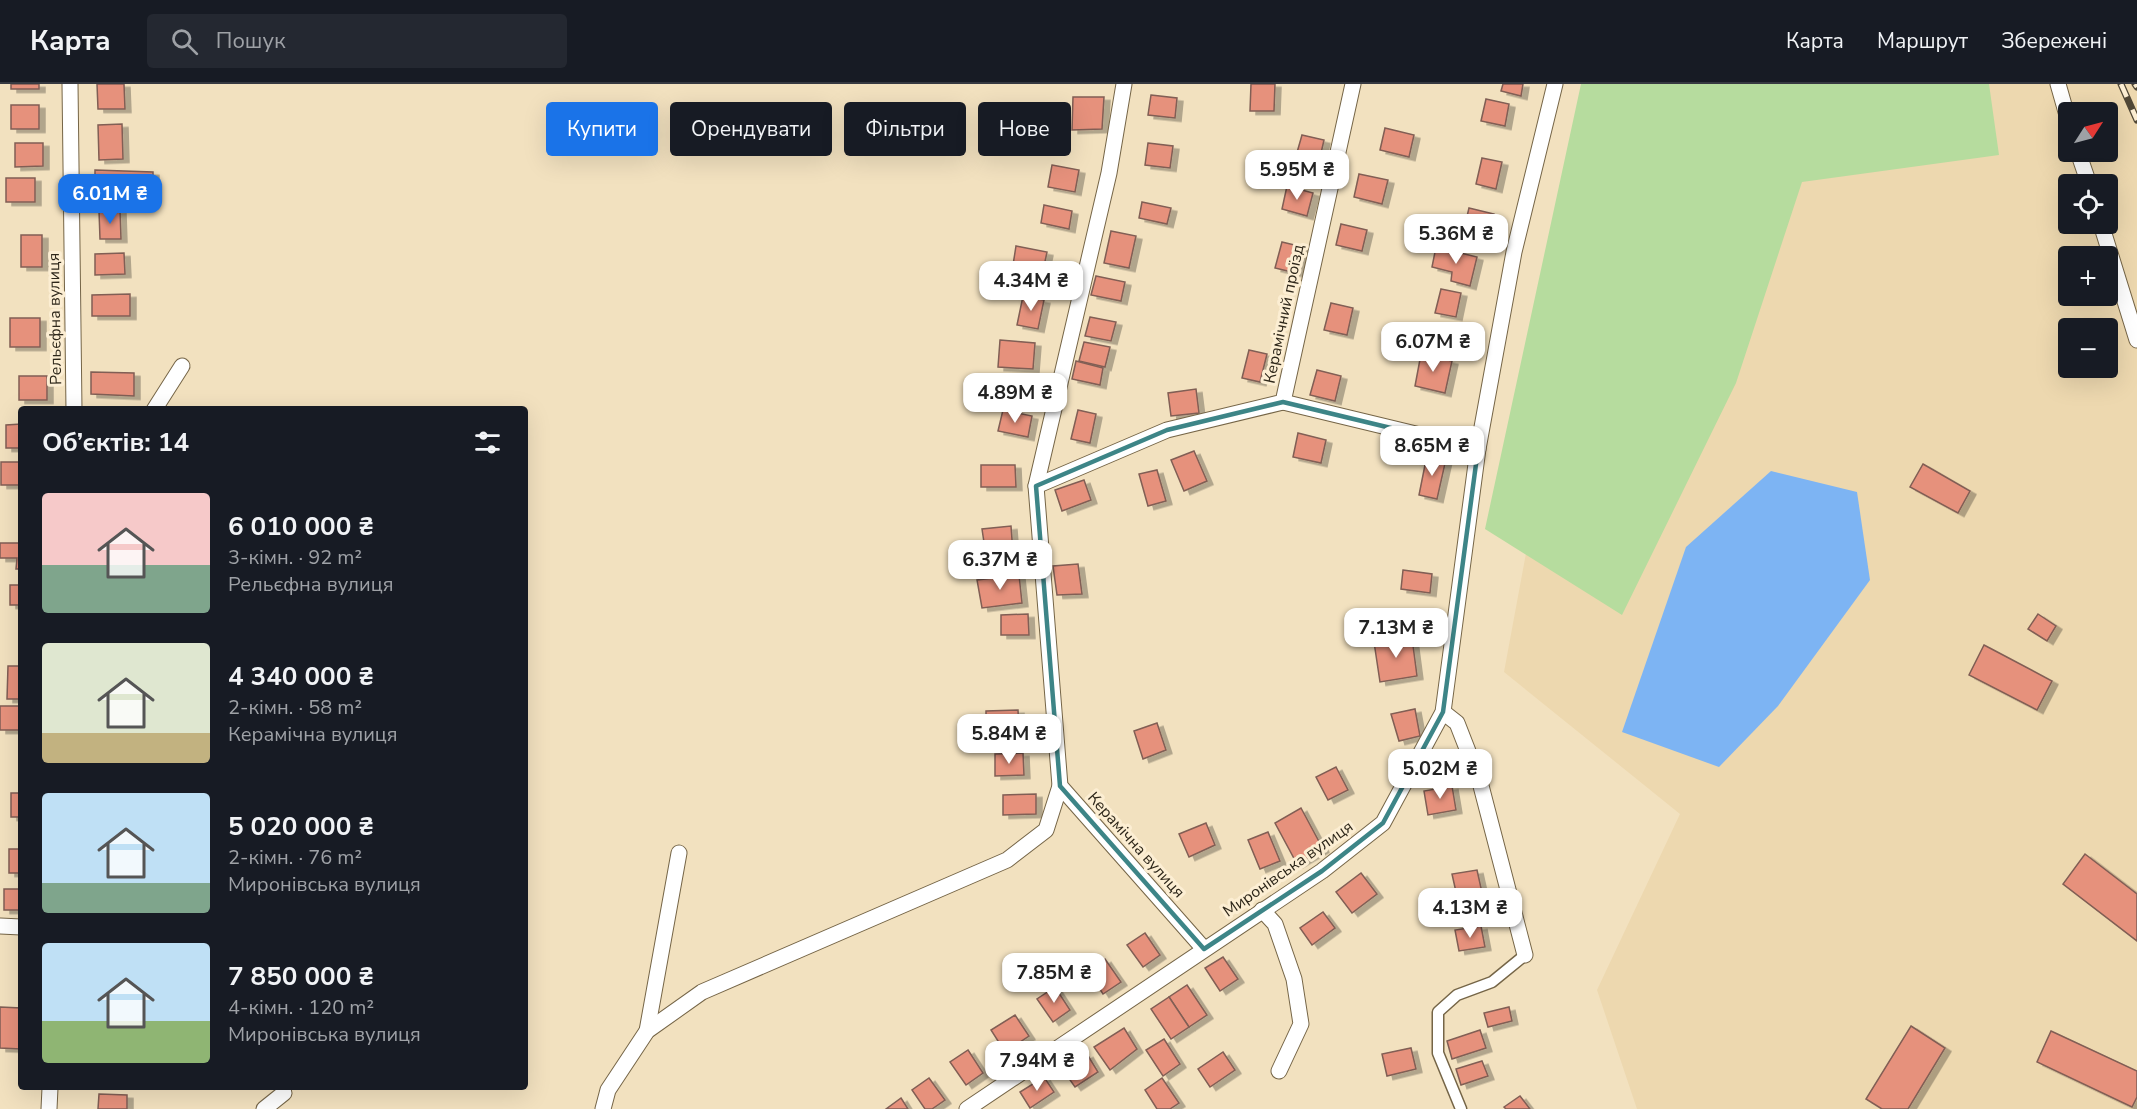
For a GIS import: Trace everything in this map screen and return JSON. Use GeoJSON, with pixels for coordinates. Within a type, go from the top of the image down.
{"type":"FeatureCollection","features":[{"type":"Feature","properties":{"kind":"street","name":"Рельєфна вулиця"},"geometry":{"type":"LineString","coordinates":[[70,84],[74,406]]}},
{"type":"Feature","properties":{"kind":"street"},"geometry":{"type":"LineString","coordinates":[[603,1109],[608,1090],[647,1032],[702,992],[1007,860],[1046,830],[1060,786],[1036,486],[1109,173],[1124,84]]}},
{"type":"Feature","properties":{"kind":"street","name":"Керамічний проїзд"},"geometry":{"type":"LineString","coordinates":[[1036,486],[1167,430],[1283,402],[1353,84]]}},
{"type":"Feature","properties":{"kind":"street","name":"Миронівська вулиця"},"geometry":{"type":"LineString","coordinates":[[967,1109],[1322,871],[1383,823],[1443,712],[1478,449],[1514,252],[1555,84]]}},
{"type":"Feature","properties":{"kind":"street"},"geometry":{"type":"LineString","coordinates":[[2058,84],[2063,102]]}},
{"type":"Feature","properties":{"kind":"street"},"geometry":{"type":"LineString","coordinates":[[2104,234],[2137,340]]}},
{"type":"Feature","properties":{"kind":"street"},"geometry":{"type":"LineString","coordinates":[[157,406],[182,366]]}},
{"type":"Feature","properties":{"kind":"street"},"geometry":{"type":"LineString","coordinates":[[1283,402],[1478,449]]}},
{"type":"Feature","properties":{"kind":"street"},"geometry":{"type":"LineString","coordinates":[[1443,712],[1457,723],[1480,782],[1525,955],[1492,982],[1457,995],[1438,1012],[1438,1053],[1461,1109]]}},
{"type":"Feature","properties":{"kind":"street","name":"Керамічна вулиця"},"geometry":{"type":"LineString","coordinates":[[1060,786],[1204,949]]}},
{"type":"Feature","properties":{"kind":"street"},"geometry":{"type":"LineString","coordinates":[[647,1032],[679,853]]}},
{"type":"Feature","properties":{"kind":"street"},"geometry":{"type":"LineString","coordinates":[[1262,910],[1275,924],[1294,980],[1301,1024],[1279,1071]]}},
{"type":"Feature","properties":{"kind":"street"},"geometry":{"type":"LineString","coordinates":[[0,926],[18,927]]}},
{"type":"Feature","properties":{"kind":"street"},"geometry":{"type":"LineString","coordinates":[[49,1109],[50,1090]]}},
{"type":"Feature","properties":{"kind":"street"},"geometry":{"type":"LineString","coordinates":[[264,1109],[284,1093]]}},
{"type":"Feature","properties":{"kind":"highlighted area"},"geometry":{"type":"Polygon","coordinates":[[[1283,402],[1478,449],[1443,712],[1383,823],[1322,871],[1204,949],[1060,786],[1036,486],[1167,430],[1283,402]]]}},
{"type":"Feature","properties":{"kind":"shaded area"},"geometry":{"type":"Polygon","coordinates":[[[1613,84],[2137,84],[2137,1109],[1637,1109],[1597,990],[1680,814],[1504,672],[1613,84]]]}},
{"type":"Feature","properties":{"kind":"green space"},"geometry":{"type":"Polygon","coordinates":[[[1581,84],[1989,84],[1999,155],[1802,182],[1736,383],[1622,615],[1485,529],[1581,84]]]}},
{"type":"Feature","properties":{"kind":"water"},"geometry":{"type":"Polygon","coordinates":[[[1771,471],[1857,492],[1870,580],[1778,706],[1719,767],[1622,732],[1686,547],[1771,471]]]}},
{"type":"Feature","properties":{"kind":"building"},"geometry":{"type":"Polygon","coordinates":[[[11,84],[39,84],[39,89],[11,89],[11,84]]]}},
{"type":"Feature","properties":{"kind":"building"},"geometry":{"type":"Polygon","coordinates":[[[97,84],[124,84],[125,109],[98,109],[97,84]]]}},
{"type":"Feature","properties":{"kind":"building"},"geometry":{"type":"Polygon","coordinates":[[[1251,84],[1275,84],[1274,111],[1250,111],[1251,84]]]}},
{"type":"Feature","properties":{"kind":"building"},"geometry":{"type":"Polygon","coordinates":[[[1503,84],[1523,84],[1521,96],[1501,91],[1503,84]]]}},
{"type":"Feature","properties":{"kind":"building"},"geometry":{"type":"Polygon","coordinates":[[[1151,95],[1177,98],[1175,118],[1148,115],[1151,95]]]}},
{"type":"Feature","properties":{"kind":"building"},"geometry":{"type":"Polygon","coordinates":[[[1073,97],[1104,97],[1102,129],[1072,130],[1073,97]]]}},
{"type":"Feature","properties":{"kind":"building"},"geometry":{"type":"Polygon","coordinates":[[[1486,99],[1509,104],[1505,126],[1481,121],[1486,99]]]}},
{"type":"Feature","properties":{"kind":"building"},"geometry":{"type":"Polygon","coordinates":[[[11,105],[39,105],[39,129],[11,129],[11,105]]]}},
{"type":"Feature","properties":{"kind":"building"},"geometry":{"type":"Polygon","coordinates":[[[122,124],[123,159],[99,160],[98,125],[122,124]]]}},
{"type":"Feature","properties":{"kind":"building"},"geometry":{"type":"Polygon","coordinates":[[[1385,128],[1414,135],[1409,157],[1380,150],[1385,128]]]}},
{"type":"Feature","properties":{"kind":"building"},"geometry":{"type":"Polygon","coordinates":[[[1302,135],[1324,140],[1319,162],[1296,156],[1302,135]]]}},
{"type":"Feature","properties":{"kind":"building"},"geometry":{"type":"Polygon","coordinates":[[[15,143],[43,143],[43,166],[15,167],[15,143]]]}},
{"type":"Feature","properties":{"kind":"building"},"geometry":{"type":"Polygon","coordinates":[[[1148,143],[1173,146],[1170,168],[1145,165],[1148,143]]]}},
{"type":"Feature","properties":{"kind":"building"},"geometry":{"type":"Polygon","coordinates":[[[1482,158],[1502,162],[1496,189],[1476,184],[1482,158]]]}},
{"type":"Feature","properties":{"kind":"building"},"geometry":{"type":"Polygon","coordinates":[[[1052,165],[1079,170],[1075,192],[1048,187],[1052,165]]]}},
{"type":"Feature","properties":{"kind":"building"},"geometry":{"type":"Polygon","coordinates":[[[95,170],[153,172],[153,199],[95,197],[95,170]]]}},
{"type":"Feature","properties":{"kind":"building"},"geometry":{"type":"Polygon","coordinates":[[[1359,174],[1388,180],[1382,204],[1354,197],[1359,174]]]}},
{"type":"Feature","properties":{"kind":"building"},"geometry":{"type":"Polygon","coordinates":[[[6,178],[35,178],[35,202],[6,202],[6,178]]]}},
{"type":"Feature","properties":{"kind":"building"},"geometry":{"type":"Polygon","coordinates":[[[1287,186],[1313,193],[1307,216],[1282,209],[1287,186]]]}},
{"type":"Feature","properties":{"kind":"building"},"geometry":{"type":"Polygon","coordinates":[[[1142,202],[1171,208],[1167,224],[1139,218],[1142,202]]]}},
{"type":"Feature","properties":{"kind":"building"},"geometry":{"type":"Polygon","coordinates":[[[1044,205],[1072,211],[1069,229],[1041,223],[1044,205]]]}},
{"type":"Feature","properties":{"kind":"building"},"geometry":{"type":"Polygon","coordinates":[[[1469,208],[1494,214],[1488,238],[1463,233],[1469,208]]]}},
{"type":"Feature","properties":{"kind":"building"},"geometry":{"type":"Polygon","coordinates":[[[120,210],[121,239],[100,239],[99,211],[120,210]]]}},
{"type":"Feature","properties":{"kind":"building"},"geometry":{"type":"Polygon","coordinates":[[[1341,224],[1367,230],[1362,251],[1336,245],[1341,224]]]}},
{"type":"Feature","properties":{"kind":"building"},"geometry":{"type":"Polygon","coordinates":[[[1111,231],[1136,236],[1129,268],[1104,263],[1111,231]]]}},
{"type":"Feature","properties":{"kind":"building"},"geometry":{"type":"Polygon","coordinates":[[[21,235],[42,235],[42,267],[21,267],[21,235]]]}},
{"type":"Feature","properties":{"kind":"building"},"geometry":{"type":"Polygon","coordinates":[[[1282,242],[1303,247],[1296,273],[1275,268],[1282,242]]]}},
{"type":"Feature","properties":{"kind":"building"},"geometry":{"type":"Polygon","coordinates":[[[1016,246],[1047,252],[1043,271],[1013,265],[1016,246]]]}},
{"type":"Feature","properties":{"kind":"building"},"geometry":{"type":"Polygon","coordinates":[[[1436,247],[1477,257],[1470,286],[1451,281],[1452,272],[1432,267],[1436,247]]]}},
{"type":"Feature","properties":{"kind":"building"},"geometry":{"type":"Polygon","coordinates":[[[124,253],[125,274],[95,275],[95,254],[124,253]]]}},
{"type":"Feature","properties":{"kind":"building"},"geometry":{"type":"Polygon","coordinates":[[[1096,276],[1125,282],[1121,301],[1091,295],[1096,276]]]}},
{"type":"Feature","properties":{"kind":"building"},"geometry":{"type":"Polygon","coordinates":[[[1441,289],[1461,293],[1456,317],[1435,313],[1441,289]]]}},
{"type":"Feature","properties":{"kind":"building"},"geometry":{"type":"Polygon","coordinates":[[[130,294],[130,316],[92,316],[92,295],[130,294]]]}},
{"type":"Feature","properties":{"kind":"building"},"geometry":{"type":"Polygon","coordinates":[[[1023,296],[1044,300],[1038,329],[1017,325],[1023,296]]]}},
{"type":"Feature","properties":{"kind":"building"},"geometry":{"type":"Polygon","coordinates":[[[1331,303],[1353,308],[1347,335],[1324,330],[1331,303]]]}},
{"type":"Feature","properties":{"kind":"building"},"geometry":{"type":"Polygon","coordinates":[[[1090,317],[1116,322],[1111,341],[1085,336],[1090,317]]]}},
{"type":"Feature","properties":{"kind":"building"},"geometry":{"type":"Polygon","coordinates":[[[10,318],[40,318],[40,347],[10,347],[10,318]]]}},
{"type":"Feature","properties":{"kind":"building"},"geometry":{"type":"Polygon","coordinates":[[[1000,340],[1035,343],[1033,369],[998,367],[1000,340]]]}},
{"type":"Feature","properties":{"kind":"building"},"geometry":{"type":"Polygon","coordinates":[[[1084,342],[1110,347],[1105,367],[1079,361],[1084,342]]]}},
{"type":"Feature","properties":{"kind":"building"},"geometry":{"type":"Polygon","coordinates":[[[1249,350],[1267,354],[1260,382],[1242,378],[1249,350]]]}},
{"type":"Feature","properties":{"kind":"building"},"geometry":{"type":"Polygon","coordinates":[[[1421,354],[1452,361],[1445,393],[1415,386],[1421,354]]]}},
{"type":"Feature","properties":{"kind":"building"},"geometry":{"type":"Polygon","coordinates":[[[1076,361],[1103,368],[1100,385],[1072,379],[1076,361]]]}},
{"type":"Feature","properties":{"kind":"building"},"geometry":{"type":"Polygon","coordinates":[[[1317,370],[1341,376],[1335,401],[1310,395],[1317,370]]]}},
{"type":"Feature","properties":{"kind":"building"},"geometry":{"type":"Polygon","coordinates":[[[91,372],[134,373],[134,396],[91,394],[91,372]]]}},
{"type":"Feature","properties":{"kind":"building"},"geometry":{"type":"Polygon","coordinates":[[[19,376],[47,376],[47,400],[19,400],[19,376]]]}},
{"type":"Feature","properties":{"kind":"building"},"geometry":{"type":"Polygon","coordinates":[[[1196,389],[1199,413],[1171,416],[1168,393],[1196,389]]]}},
{"type":"Feature","properties":{"kind":"building"},"geometry":{"type":"Polygon","coordinates":[[[1003,410],[1032,416],[1028,437],[998,431],[1003,410]]]}},
{"type":"Feature","properties":{"kind":"building"},"geometry":{"type":"Polygon","coordinates":[[[1078,410],[1096,414],[1090,443],[1071,439],[1078,410]]]}},
{"type":"Feature","properties":{"kind":"building"},"geometry":{"type":"Polygon","coordinates":[[[18,424],[18,448],[6,448],[6,425],[18,424]]]}},
{"type":"Feature","properties":{"kind":"building"},"geometry":{"type":"Polygon","coordinates":[[[1298,433],[1326,440],[1321,463],[1293,457],[1298,433]]]}},
{"type":"Feature","properties":{"kind":"building"},"geometry":{"type":"Polygon","coordinates":[[[1194,451],[1207,481],[1184,491],[1171,460],[1194,451]]]}},
{"type":"Feature","properties":{"kind":"building"},"geometry":{"type":"Polygon","coordinates":[[[1427,455],[1446,459],[1437,499],[1419,495],[1427,455]]]}},
{"type":"Feature","properties":{"kind":"building"},"geometry":{"type":"Polygon","coordinates":[[[1,462],[18,462],[18,485],[1,485],[1,462]]]}},
{"type":"Feature","properties":{"kind":"building"},"geometry":{"type":"Polygon","coordinates":[[[1923,464],[1970,491],[1958,513],[1910,487],[1923,464]]]}},
{"type":"Feature","properties":{"kind":"building"},"geometry":{"type":"Polygon","coordinates":[[[981,465],[1015,465],[1016,487],[981,487],[981,465]]]}},
{"type":"Feature","properties":{"kind":"building"},"geometry":{"type":"Polygon","coordinates":[[[1157,470],[1166,501],[1148,506],[1139,474],[1157,470]]]}},
{"type":"Feature","properties":{"kind":"building"},"geometry":{"type":"Polygon","coordinates":[[[1084,480],[1091,500],[1062,511],[1055,490],[1084,480]]]}},
{"type":"Feature","properties":{"kind":"building"},"geometry":{"type":"Polygon","coordinates":[[[1011,526],[1013,553],[1020,554],[1023,570],[989,576],[982,529],[1011,526]]]}},
{"type":"Feature","properties":{"kind":"building"},"geometry":{"type":"Polygon","coordinates":[[[0,543],[18,543],[18,569],[16,569],[17,558],[0,558],[0,543]]]}},
{"type":"Feature","properties":{"kind":"building"},"geometry":{"type":"Polygon","coordinates":[[[1078,564],[1082,594],[1057,595],[1053,566],[1078,564]]]}},
{"type":"Feature","properties":{"kind":"building"},"geometry":{"type":"Polygon","coordinates":[[[1403,570],[1432,574],[1430,593],[1401,589],[1403,570]]]}},
{"type":"Feature","properties":{"kind":"building"},"geometry":{"type":"Polygon","coordinates":[[[1019,575],[1022,603],[982,608],[977,580],[1019,575]]]}},
{"type":"Feature","properties":{"kind":"building"},"geometry":{"type":"Polygon","coordinates":[[[10,585],[18,585],[18,605],[10,605],[10,585]]]}},
{"type":"Feature","properties":{"kind":"building"},"geometry":{"type":"Polygon","coordinates":[[[1028,614],[1029,635],[1001,635],[1001,615],[1028,614]]]}},
{"type":"Feature","properties":{"kind":"building"},"geometry":{"type":"Polygon","coordinates":[[[2038,614],[2056,626],[2047,641],[2028,629],[2038,614]]]}},
{"type":"Feature","properties":{"kind":"building"},"geometry":{"type":"Polygon","coordinates":[[[1412,638],[1417,676],[1380,682],[1374,642],[1412,638]]]}},
{"type":"Feature","properties":{"kind":"building"},"geometry":{"type":"Polygon","coordinates":[[[1984,645],[2052,681],[2037,710],[1969,675],[1984,645]]]}},
{"type":"Feature","properties":{"kind":"building"},"geometry":{"type":"Polygon","coordinates":[[[8,666],[18,666],[18,699],[7,699],[8,666]]]}},
{"type":"Feature","properties":{"kind":"building"},"geometry":{"type":"Polygon","coordinates":[[[0,706],[18,706],[18,730],[0,730],[0,706]]]}},
{"type":"Feature","properties":{"kind":"building"},"geometry":{"type":"Polygon","coordinates":[[[1415,709],[1420,736],[1399,741],[1391,714],[1415,709]]]}},
{"type":"Feature","properties":{"kind":"building"},"geometry":{"type":"Polygon","coordinates":[[[1018,710],[1019,732],[986,733],[986,711],[1018,710]]]}},
{"type":"Feature","properties":{"kind":"building"},"geometry":{"type":"Polygon","coordinates":[[[1157,723],[1166,750],[1143,759],[1134,731],[1157,723]]]}},
{"type":"Feature","properties":{"kind":"building"},"geometry":{"type":"Polygon","coordinates":[[[1023,753],[1024,775],[995,776],[995,754],[1023,753]]]}},
{"type":"Feature","properties":{"kind":"building"},"geometry":{"type":"Polygon","coordinates":[[[1336,767],[1348,790],[1328,800],[1316,777],[1336,767]]]}},
{"type":"Feature","properties":{"kind":"building"},"geometry":{"type":"Polygon","coordinates":[[[1452,786],[1456,810],[1428,815],[1424,791],[1452,786]]]}},
{"type":"Feature","properties":{"kind":"building"},"geometry":{"type":"Polygon","coordinates":[[[11,793],[18,793],[18,817],[11,817],[11,793]]]}},
{"type":"Feature","properties":{"kind":"building"},"geometry":{"type":"Polygon","coordinates":[[[1036,794],[1036,814],[1003,815],[1003,795],[1036,794]]]}},
{"type":"Feature","properties":{"kind":"building"},"geometry":{"type":"Polygon","coordinates":[[[1301,808],[1323,849],[1297,864],[1275,823],[1301,808]]]}},
{"type":"Feature","properties":{"kind":"building"},"geometry":{"type":"Polygon","coordinates":[[[1206,823],[1215,845],[1189,857],[1179,834],[1206,823]]]}},
{"type":"Feature","properties":{"kind":"building"},"geometry":{"type":"Polygon","coordinates":[[[1268,832],[1280,861],[1260,869],[1248,840],[1268,832]]]}},
{"type":"Feature","properties":{"kind":"building"},"geometry":{"type":"Polygon","coordinates":[[[9,849],[18,849],[18,873],[9,873],[9,849]]]}},
{"type":"Feature","properties":{"kind":"building"},"geometry":{"type":"Polygon","coordinates":[[[2085,854],[2137,894],[2137,941],[2063,884],[2085,854]]]}},
{"type":"Feature","properties":{"kind":"building"},"geometry":{"type":"Polygon","coordinates":[[[1477,870],[1485,906],[1460,910],[1452,874],[1477,870]]]}},
{"type":"Feature","properties":{"kind":"building"},"geometry":{"type":"Polygon","coordinates":[[[1361,873],[1377,894],[1352,913],[1336,892],[1361,873]]]}},
{"type":"Feature","properties":{"kind":"building"},"geometry":{"type":"Polygon","coordinates":[[[4,889],[18,889],[18,910],[4,910],[4,889]]]}},
{"type":"Feature","properties":{"kind":"building"},"geometry":{"type":"Polygon","coordinates":[[[1323,912],[1335,928],[1312,945],[1300,928],[1323,912]]]}},
{"type":"Feature","properties":{"kind":"building"},"geometry":{"type":"Polygon","coordinates":[[[1481,926],[1485,947],[1459,951],[1455,930],[1481,926]]]}},
{"type":"Feature","properties":{"kind":"building"},"geometry":{"type":"Polygon","coordinates":[[[1145,933],[1160,955],[1143,967],[1127,945],[1145,933]]]}},
{"type":"Feature","properties":{"kind":"building"},"geometry":{"type":"Polygon","coordinates":[[[1223,957],[1238,979],[1220,991],[1205,968],[1223,957]]]}},
{"type":"Feature","properties":{"kind":"building"},"geometry":{"type":"Polygon","coordinates":[[[1105,959],[1121,982],[1103,994],[1088,971],[1105,959]]]}},
{"type":"Feature","properties":{"kind":"building"},"geometry":{"type":"Polygon","coordinates":[[[1187,985],[1207,1015],[1189,1027],[1169,997],[1187,985]]]}},
{"type":"Feature","properties":{"kind":"building"},"geometry":{"type":"Polygon","coordinates":[[[1055,987],[1070,1010],[1053,1022],[1037,999],[1055,987]]]}},
{"type":"Feature","properties":{"kind":"building"},"geometry":{"type":"Polygon","coordinates":[[[1169,997],[1189,1027],[1171,1039],[1151,1009],[1169,997]]]}},
{"type":"Feature","properties":{"kind":"building"},"geometry":{"type":"Polygon","coordinates":[[[0,1007],[18,1008],[18,1049],[0,1048],[0,1007]]]}},
{"type":"Feature","properties":{"kind":"building"},"geometry":{"type":"Polygon","coordinates":[[[1509,1007],[1512,1021],[1488,1027],[1484,1013],[1509,1007]]]}},
{"type":"Feature","properties":{"kind":"building"},"geometry":{"type":"Polygon","coordinates":[[[1015,1015],[1029,1036],[1005,1052],[991,1030],[1015,1015]]]}},
{"type":"Feature","properties":{"kind":"building"},"geometry":{"type":"Polygon","coordinates":[[[1911,1026],[1945,1048],[1908,1109],[1882,1109],[1866,1099],[1911,1026]]]}},
{"type":"Feature","properties":{"kind":"building"},"geometry":{"type":"Polygon","coordinates":[[[1124,1028],[1137,1049],[1110,1070],[1094,1047],[1124,1028]]]}},
{"type":"Feature","properties":{"kind":"building"},"geometry":{"type":"Polygon","coordinates":[[[1480,1030],[1486,1048],[1452,1059],[1447,1041],[1480,1030]]]}},
{"type":"Feature","properties":{"kind":"building"},"geometry":{"type":"Polygon","coordinates":[[[2051,1031],[2137,1071],[2137,1097],[2132,1107],[2037,1062],[2051,1031]]]}},
{"type":"Feature","properties":{"kind":"building"},"geometry":{"type":"Polygon","coordinates":[[[1164,1039],[1180,1064],[1163,1076],[1146,1050],[1164,1039]]]}},
{"type":"Feature","properties":{"kind":"building"},"geometry":{"type":"Polygon","coordinates":[[[1411,1048],[1416,1069],[1387,1076],[1382,1054],[1411,1048]]]}},
{"type":"Feature","properties":{"kind":"building"},"geometry":{"type":"Polygon","coordinates":[[[968,1050],[983,1073],[966,1085],[950,1062],[968,1050]]]}},
{"type":"Feature","properties":{"kind":"building"},"geometry":{"type":"Polygon","coordinates":[[[1223,1052],[1235,1070],[1210,1087],[1198,1069],[1223,1052]]]}},
{"type":"Feature","properties":{"kind":"building"},"geometry":{"type":"Polygon","coordinates":[[[1087,1054],[1098,1072],[1075,1087],[1063,1070],[1087,1054]]]}},
{"type":"Feature","properties":{"kind":"building"},"geometry":{"type":"Polygon","coordinates":[[[1482,1061],[1488,1076],[1461,1085],[1456,1069],[1482,1061]]]}},
{"type":"Feature","properties":{"kind":"building"},"geometry":{"type":"Polygon","coordinates":[[[1044,1077],[1054,1092],[1030,1108],[1020,1092],[1044,1077]]]}},
{"type":"Feature","properties":{"kind":"building"},"geometry":{"type":"Polygon","coordinates":[[[929,1078],[945,1100],[932,1109],[925,1109],[912,1090],[929,1078]]]}},
{"type":"Feature","properties":{"kind":"building"},"geometry":{"type":"Polygon","coordinates":[[[1162,1078],[1179,1103],[1170,1109],[1157,1109],[1145,1090],[1162,1078]]]}},
{"type":"Feature","properties":{"kind":"building"},"geometry":{"type":"Polygon","coordinates":[[[99,1094],[127,1095],[127,1109],[98,1109],[99,1094]]]}},
{"type":"Feature","properties":{"kind":"building"},"geometry":{"type":"Polygon","coordinates":[[[1520,1096],[1530,1109],[1506,1109],[1504,1107],[1520,1096]]]}},
{"type":"Feature","properties":{"kind":"building"},"geometry":{"type":"Polygon","coordinates":[[[901,1098],[908,1109],[886,1109],[901,1098]]]}},
{"type":"Feature","properties":{"kind":"railway"},"geometry":{"type":"LineString","coordinates":[[2121,84],[2137,120]]}}]}
